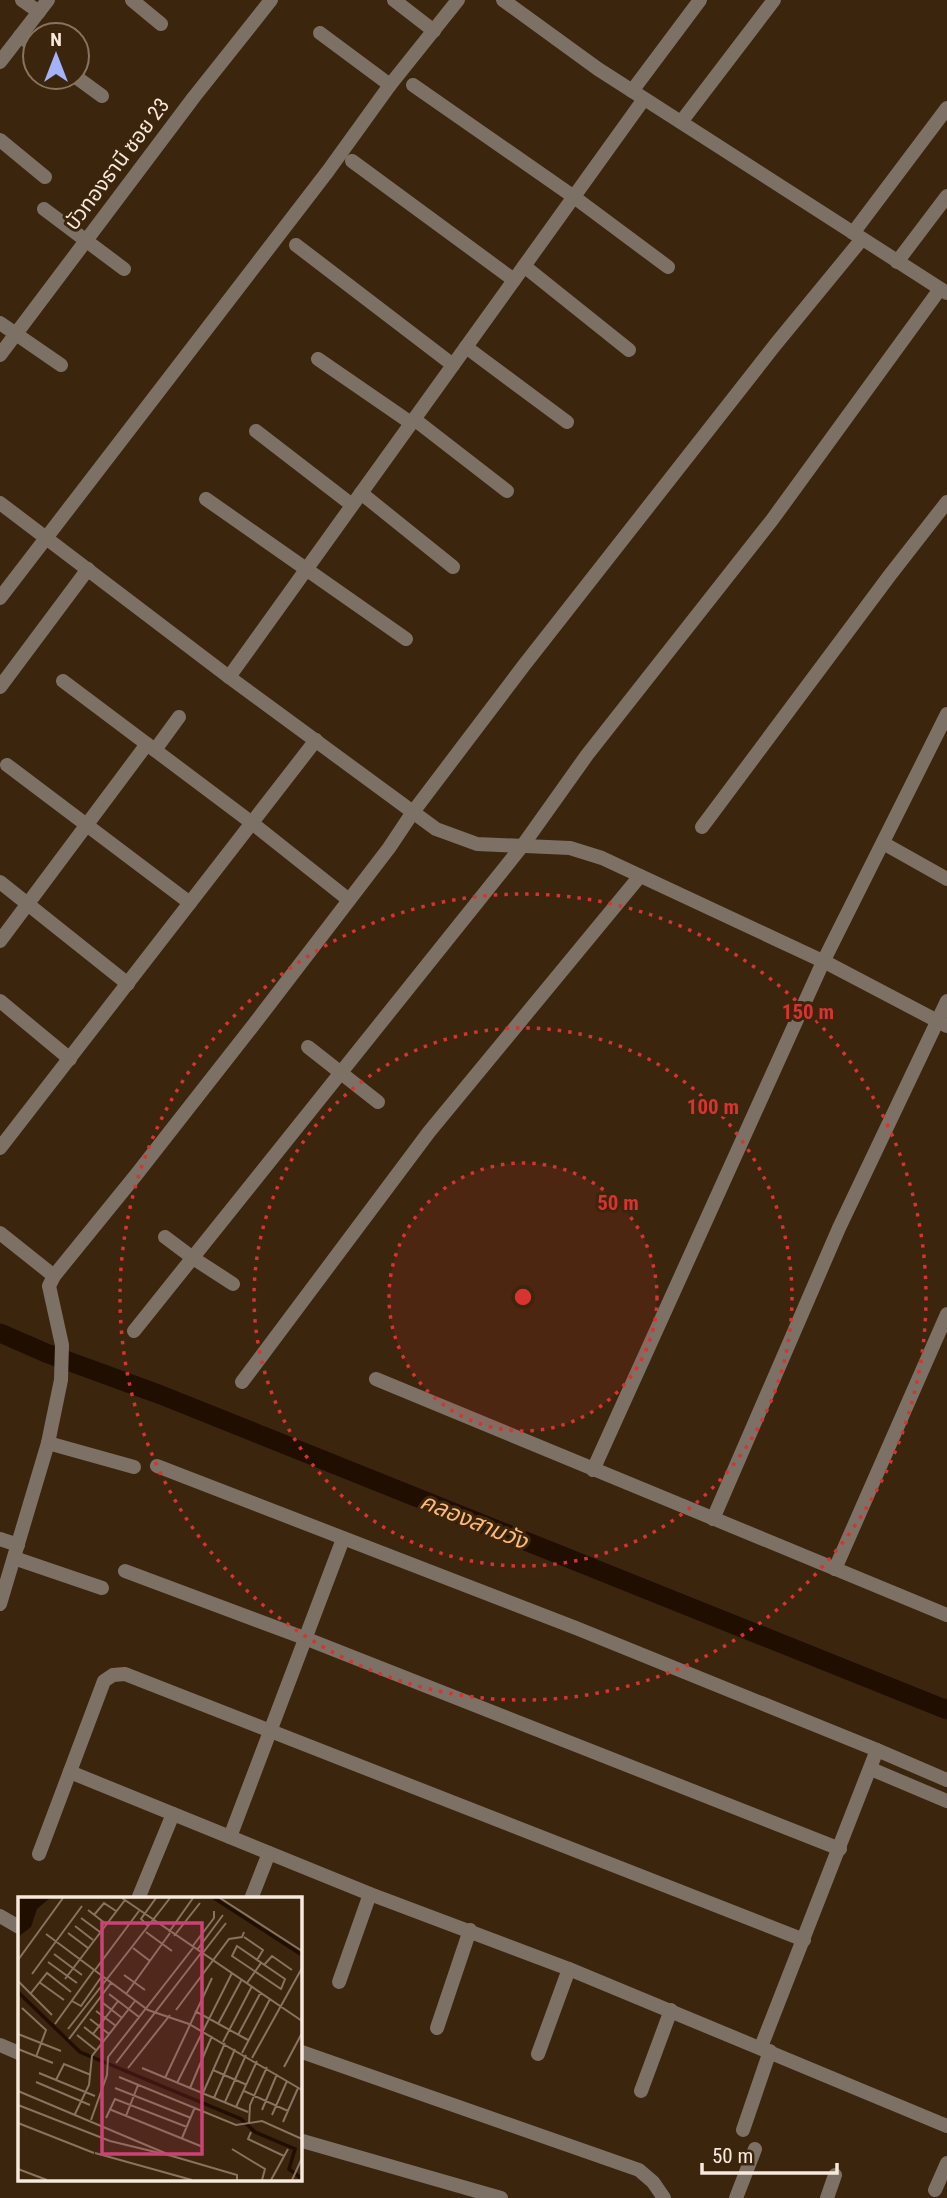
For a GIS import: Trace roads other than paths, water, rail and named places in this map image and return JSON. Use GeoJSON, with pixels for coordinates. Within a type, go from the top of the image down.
{"type":"FeatureCollection","features":[{"type":"Feature","properties":{"kind":"street"},"geometry":{"type":"LineString","coordinates":[[22,0],[38,12]]}},
{"type":"Feature","properties":{"kind":"street"},"geometry":{"type":"LineString","coordinates":[[0,62],[48,0]]}},
{"type":"Feature","properties":{"kind":"street"},"geometry":{"type":"LineString","coordinates":[[132,0],[161,24]]}},
{"type":"Feature","properties":{"kind":"street","name":"บัวทองธานี ซอย 23"},"geometry":{"type":"LineString","coordinates":[[0,355],[271,0]]}},
{"type":"Feature","properties":{"kind":"street"},"geometry":{"type":"LineString","coordinates":[[394,0],[434,31]]}},
{"type":"Feature","properties":{"kind":"street"},"geometry":{"type":"LineString","coordinates":[[0,598],[320,182],[390,85],[458,0]]}},
{"type":"Feature","properties":{"kind":"street"},"geometry":{"type":"LineString","coordinates":[[134,1331],[523,845],[587,755],[772,520],[944,291],[598,69],[503,0]]}},
{"type":"Feature","properties":{"kind":"street"},"geometry":{"type":"LineString","coordinates":[[229,677],[574,197],[700,0]]}},
{"type":"Feature","properties":{"kind":"street"},"geometry":{"type":"LineString","coordinates":[[681,122],[774,0]]}},
{"type":"Feature","properties":{"kind":"street"},"geometry":{"type":"LineString","coordinates":[[320,33],[390,85]]}},
{"type":"Feature","properties":{"kind":"street"},"geometry":{"type":"LineString","coordinates":[[413,85],[574,197],[668,267]]}},
{"type":"Feature","properties":{"kind":"street"},"geometry":{"type":"LineString","coordinates":[[91,88],[102,96]]}},
{"type":"Feature","properties":{"kind":"street"},"geometry":{"type":"LineString","coordinates":[[0,1604],[48,1443],[61,1380],[62,1345],[49,1286],[54,1276],[136,1175],[349,900],[525,664],[775,345],[858,236],[947,108]]}},
{"type":"Feature","properties":{"kind":"street"},"geometry":{"type":"LineString","coordinates":[[0,140],[46,177]]}},
{"type":"Feature","properties":{"kind":"street"},"geometry":{"type":"LineString","coordinates":[[352,161],[514,280]]}},
{"type":"Feature","properties":{"kind":"street"},"geometry":{"type":"LineString","coordinates":[[897,262],[947,196]]}},
{"type":"Feature","properties":{"kind":"street"},"geometry":{"type":"LineString","coordinates":[[44,209],[124,269]]}},
{"type":"Feature","properties":{"kind":"street"},"geometry":{"type":"LineString","coordinates":[[296,245],[453,365]]}},
{"type":"Feature","properties":{"kind":"street"},"geometry":{"type":"LineString","coordinates":[[524,266],[629,350]]}},
{"type":"Feature","properties":{"kind":"street"},"geometry":{"type":"LineString","coordinates":[[0,323],[61,365]]}},
{"type":"Feature","properties":{"kind":"street"},"geometry":{"type":"LineString","coordinates":[[466,347],[567,422]]}},
{"type":"Feature","properties":{"kind":"street"},"geometry":{"type":"LineString","coordinates":[[318,359],[413,421],[507,491]]}},
{"type":"Feature","properties":{"kind":"street"},"geometry":{"type":"LineString","coordinates":[[256,431],[453,567]]}},
{"type":"Feature","properties":{"kind":"street"},"geometry":{"type":"LineString","coordinates":[[206,499],[406,639]]}},
{"type":"Feature","properties":{"kind":"street"},"geometry":{"type":"LineString","coordinates":[[702,827],[947,502]]}},
{"type":"Feature","properties":{"kind":"street"},"geometry":{"type":"LineString","coordinates":[[1,507],[47,538],[229,677],[436,829],[477,844],[570,848],[602,858],[823,961],[942,1024]]}},
{"type":"Feature","properties":{"kind":"street"},"geometry":{"type":"LineString","coordinates":[[0,687],[88,569]]}},
{"type":"Feature","properties":{"kind":"street"},"geometry":{"type":"LineString","coordinates":[[63,681],[252,823],[349,900]]}},
{"type":"Feature","properties":{"kind":"street"},"geometry":{"type":"LineString","coordinates":[[593,1470],[823,961],[947,715]]}},
{"type":"Feature","properties":{"kind":"street"},"geometry":{"type":"LineString","coordinates":[[0,941],[88,826],[178,717]]}},
{"type":"Feature","properties":{"kind":"street"},"geometry":{"type":"LineString","coordinates":[[0,1148],[5,1130],[70,1059],[316,740]]}},
{"type":"Feature","properties":{"kind":"street"},"geometry":{"type":"LineString","coordinates":[[7,765],[190,903]]}},
{"type":"Feature","properties":{"kind":"street"},"geometry":{"type":"LineString","coordinates":[[883,842],[947,879]]}},
{"type":"Feature","properties":{"kind":"street"},"geometry":{"type":"LineString","coordinates":[[243,1382],[429,1132],[640,876]]}},
{"type":"Feature","properties":{"kind":"street"},"geometry":{"type":"LineString","coordinates":[[0,883],[128,984]]}},
{"type":"Feature","properties":{"kind":"street"},"geometry":{"type":"LineString","coordinates":[[0,1001],[70,1059]]}},
{"type":"Feature","properties":{"kind":"street"},"geometry":{"type":"LineString","coordinates":[[713,1519],[839,1228],[942,1024],[947,1001]]}},
{"type":"Feature","properties":{"kind":"street"},"geometry":{"type":"LineString","coordinates":[[309,1048],[378,1102]]}},
{"type":"Feature","properties":{"kind":"street"},"geometry":{"type":"LineString","coordinates":[[0,1233],[54,1276]]}},
{"type":"Feature","properties":{"kind":"street"},"geometry":{"type":"LineString","coordinates":[[165,1237],[233,1284]]}},
{"type":"Feature","properties":{"kind":"street"},"geometry":{"type":"LineString","coordinates":[[835,1569],[947,1314]]}},
{"type":"Feature","properties":{"kind":"street"},"geometry":{"type":"LineString","coordinates":[[376,1379],[947,1615]]}},
{"type":"Feature","properties":{"kind":"street"},"geometry":{"type":"LineString","coordinates":[[48,1443],[134,1467]]}},
{"type":"Feature","properties":{"kind":"street"},"geometry":{"type":"LineString","coordinates":[[157,1466],[589,1633],[947,1780]]}},
{"type":"Feature","properties":{"kind":"street"},"geometry":{"type":"LineString","coordinates":[[0,1539],[16,1552],[102,1588]]}},
{"type":"Feature","properties":{"kind":"street"},"geometry":{"type":"LineString","coordinates":[[230,1837],[343,1539]]}},
{"type":"Feature","properties":{"kind":"street"},"geometry":{"type":"LineString","coordinates":[[125,1571],[307,1639],[840,1849]]}},
{"type":"Feature","properties":{"kind":"street"},"geometry":{"type":"LineString","coordinates":[[39,1854],[104,1681],[113,1675],[125,1674],[804,1940]]}},
{"type":"Feature","properties":{"kind":"street"},"geometry":{"type":"LineString","coordinates":[[743,2130],[766,2049],[804,1940],[877,1749]]}},
{"type":"Feature","properties":{"kind":"street"},"geometry":{"type":"LineString","coordinates":[[871,1769],[947,1801]]}},
{"type":"Feature","properties":{"kind":"street"},"geometry":{"type":"LineString","coordinates":[[70,1772],[370,1894],[470,1930],[671,2010],[947,2126]]}},
{"type":"Feature","properties":{"kind":"street"},"geometry":{"type":"LineString","coordinates":[[139,1897],[173,1814]]}},
{"type":"Feature","properties":{"kind":"street"},"geometry":{"type":"LineString","coordinates":[[252,1897],[269,1853]]}},
{"type":"Feature","properties":{"kind":"street"},"geometry":{"type":"LineString","coordinates":[[339,1982],[370,1894]]}},
{"type":"Feature","properties":{"kind":"street"},"geometry":{"type":"LineString","coordinates":[[0,1916],[18,1926]]}},
{"type":"Feature","properties":{"kind":"street"},"geometry":{"type":"LineString","coordinates":[[437,2028],[470,1930]]}},
{"type":"Feature","properties":{"kind":"street"},"geometry":{"type":"LineString","coordinates":[[538,2054],[569,1969]]}},
{"type":"Feature","properties":{"kind":"street"},"geometry":{"type":"LineString","coordinates":[[641,2091],[671,2010]]}},
{"type":"Feature","properties":{"kind":"street"},"geometry":{"type":"LineString","coordinates":[[0,2045],[18,2053]]}},
{"type":"Feature","properties":{"kind":"street"},"geometry":{"type":"LineString","coordinates":[[301,2052],[639,2170],[653,2182],[664,2198]]}},
{"type":"Feature","properties":{"kind":"street"},"geometry":{"type":"LineString","coordinates":[[301,2141],[501,2198]]}},
{"type":"Feature","properties":{"kind":"street"},"geometry":{"type":"LineString","coordinates":[[736,2198],[755,2149]]}},
{"type":"Feature","properties":{"kind":"street"},"geometry":{"type":"LineString","coordinates":[[935,2189],[947,2163]]}},
{"type":"Feature","properties":{"kind":"street"},"geometry":{"type":"LineString","coordinates":[[827,2198],[835,2175]]}},
{"type":"Feature","properties":{"kind":"waterway","name":"คลองสามวัง"},"geometry":{"type":"LineString","coordinates":[[0,1333],[947,1710]]}}]}
